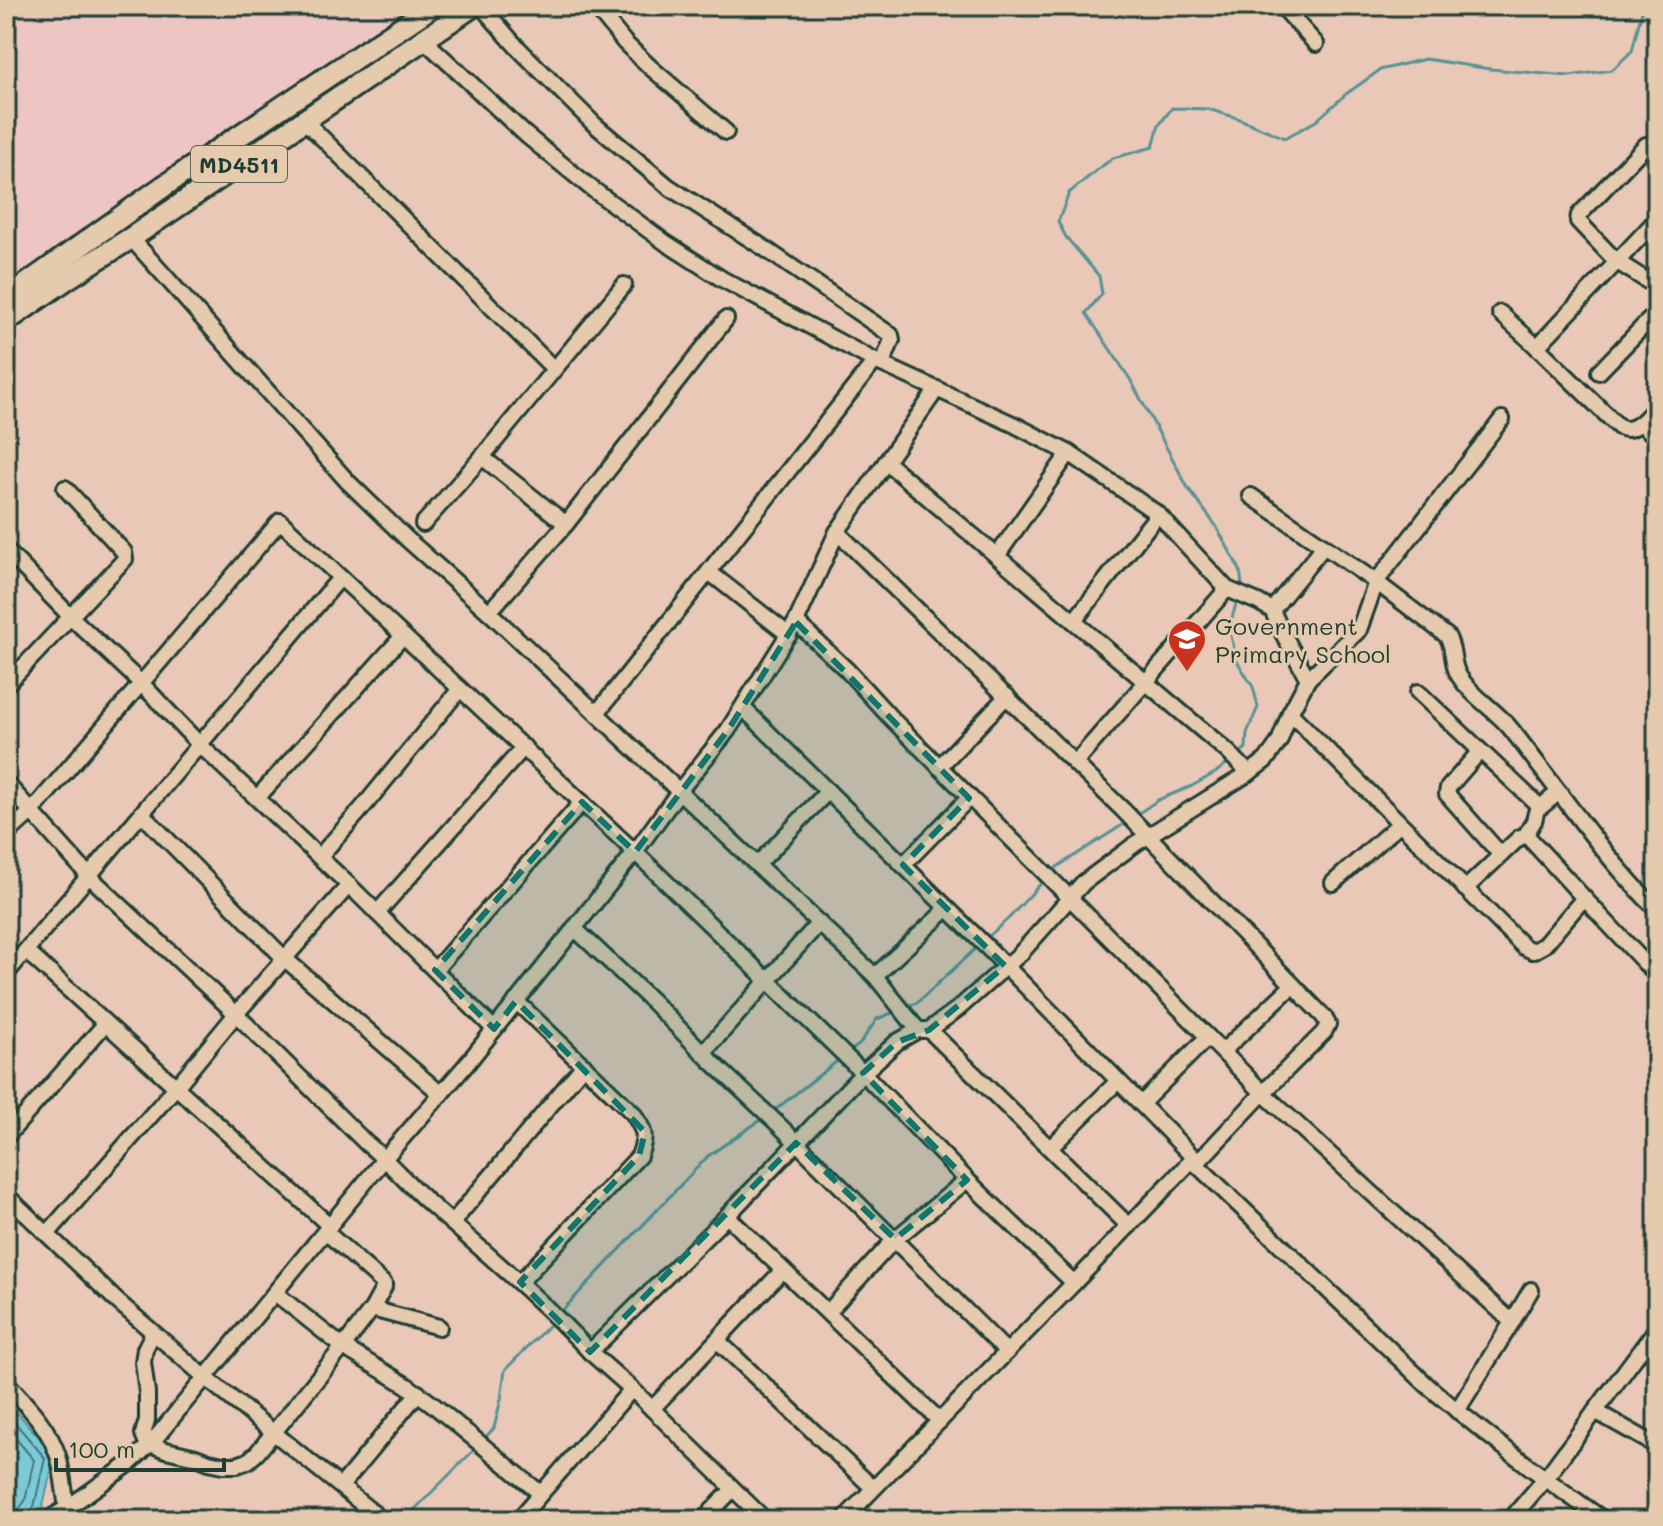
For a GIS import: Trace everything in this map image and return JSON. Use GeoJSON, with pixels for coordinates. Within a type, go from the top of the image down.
{"type":"FeatureCollection","features":[{"type":"Feature","properties":{"kind":"main road","name":"MD4511"},"geometry":{"type":"LineString","coordinates":[[6,321],[473,6]]}},
{"type":"Feature","properties":{"kind":"main road","name":"MD4511"},"geometry":{"type":"LineString","coordinates":[[6,299],[419,9]]}},
{"type":"Feature","properties":{"kind":"street"},"geometry":{"type":"LineString","coordinates":[[481,6],[595,125],[669,187],[891,335],[892,340],[878,362],[597,713]]}},
{"type":"Feature","properties":{"kind":"street"},"geometry":{"type":"LineString","coordinates":[[595,6],[625,43],[726,132]]}},
{"type":"Feature","properties":{"kind":"street"},"geometry":{"type":"LineString","coordinates":[[1282,6],[1316,44]]}},
{"type":"Feature","properties":{"kind":"street"},"geometry":{"type":"LineString","coordinates":[[423,39],[526,135],[666,243],[722,279],[878,362],[1069,453],[1158,514],[1231,591],[1272,610],[1308,679]]}},
{"type":"Feature","properties":{"kind":"street"},"geometry":{"type":"LineString","coordinates":[[304,120],[554,369]]}},
{"type":"Feature","properties":{"kind":"street"},"geometry":{"type":"LineString","coordinates":[[1646,145],[1578,217],[1580,225],[1616,261],[1657,287]]}},
{"type":"Feature","properties":{"kind":"street"},"geometry":{"type":"LineString","coordinates":[[1537,347],[1657,219]]}},
{"type":"Feature","properties":{"kind":"street"},"geometry":{"type":"LineString","coordinates":[[131,238],[348,482],[680,790],[875,976],[901,1010],[1129,1226]]}},
{"type":"Feature","properties":{"kind":"street"},"geometry":{"type":"LineString","coordinates":[[423,524],[624,285]]}},
{"type":"Feature","properties":{"kind":"street"},"geometry":{"type":"LineString","coordinates":[[1599,372],[1657,312]]}},
{"type":"Feature","properties":{"kind":"street"},"geometry":{"type":"LineString","coordinates":[[1500,313],[1619,427],[1628,431],[1641,423],[1657,406]]}},
{"type":"Feature","properties":{"kind":"street"},"geometry":{"type":"LineString","coordinates":[[489,612],[566,524],[726,319]]}},
{"type":"Feature","properties":{"kind":"street"},"geometry":{"type":"LineString","coordinates":[[47,1520],[129,1464],[150,1444],[441,1094],[635,852],[743,708],[792,628],[837,532],[937,389]]}},
{"type":"Feature","properties":{"kind":"street"},"geometry":{"type":"LineString","coordinates":[[590,1352],[796,1143],[858,1068],[897,1042],[959,1008],[1000,961],[1020,954],[1083,883],[1244,768],[1266,760],[1279,742],[1308,679],[1359,630],[1376,582],[1502,419]]}},
{"type":"Feature","properties":{"kind":"street"},"geometry":{"type":"LineString","coordinates":[[1641,423],[1657,438]]}},
{"type":"Feature","properties":{"kind":"street"},"geometry":{"type":"LineString","coordinates":[[997,556],[1069,453]]}},
{"type":"Feature","properties":{"kind":"street"},"geometry":{"type":"LineString","coordinates":[[482,457],[566,524]]}},
{"type":"Feature","properties":{"kind":"street"},"geometry":{"type":"LineString","coordinates":[[886,462],[1244,768]]}},
{"type":"Feature","properties":{"kind":"street"},"geometry":{"type":"LineString","coordinates":[[8,677],[71,617],[125,559],[124,552],[65,488]]}},
{"type":"Feature","properties":{"kind":"street"},"geometry":{"type":"LineString","coordinates":[[1251,496],[1376,582],[1447,636],[1459,676],[1508,725],[1604,852],[1657,910]]}},
{"type":"Feature","properties":{"kind":"street"},"geometry":{"type":"LineString","coordinates":[[1074,621],[1158,514]]}},
{"type":"Feature","properties":{"kind":"street"},"geometry":{"type":"LineString","coordinates":[[6,835],[32,811],[280,521],[635,852],[1074,1283]]}},
{"type":"Feature","properties":{"kind":"street"},"geometry":{"type":"LineString","coordinates":[[837,532],[1137,824],[1328,1024],[1324,1032],[1196,1164],[1457,1411],[1604,1520]]}},
{"type":"Feature","properties":{"kind":"street"},"geometry":{"type":"LineString","coordinates":[[1272,610],[1324,546]]}},
{"type":"Feature","properties":{"kind":"street"},"geometry":{"type":"LineString","coordinates":[[6,550],[199,744],[349,885],[494,1029]]}},
{"type":"Feature","properties":{"kind":"street"},"geometry":{"type":"LineString","coordinates":[[709,572],[847,670],[969,798],[1263,1093],[1512,1322]]}},
{"type":"Feature","properties":{"kind":"street"},"geometry":{"type":"LineString","coordinates":[[6,974],[340,578]]}},
{"type":"Feature","properties":{"kind":"street"},"geometry":{"type":"LineString","coordinates":[[1075,763],[1231,591]]}},
{"type":"Feature","properties":{"kind":"street"},"geometry":{"type":"LineString","coordinates":[[257,798],[403,636]]}},
{"type":"Feature","properties":{"kind":"street"},"geometry":{"type":"LineString","coordinates":[[319,857],[460,689]]}},
{"type":"Feature","properties":{"kind":"street"},"geometry":{"type":"LineString","coordinates":[[1418,692],[1538,805],[1542,806],[1559,792]]}},
{"type":"Feature","properties":{"kind":"street"},"geometry":{"type":"LineString","coordinates":[[939,767],[1007,696]]}},
{"type":"Feature","properties":{"kind":"street"},"geometry":{"type":"LineString","coordinates":[[743,708],[1000,961],[1194,1158],[843,1520]]}},
{"type":"Feature","properties":{"kind":"street"},"geometry":{"type":"LineString","coordinates":[[1290,713],[1524,947],[1533,951],[1544,945],[1584,898]]}},
{"type":"Feature","properties":{"kind":"street"},"geometry":{"type":"LineString","coordinates":[[377,913],[524,747]]}},
{"type":"Feature","properties":{"kind":"street"},"geometry":{"type":"LineString","coordinates":[[1480,751],[1448,788],[1447,794],[1501,855]]}},
{"type":"Feature","properties":{"kind":"street"},"geometry":{"type":"LineString","coordinates":[[6,783],[89,876],[236,1014],[419,1194],[520,1282],[765,1520]]}},
{"type":"Feature","properties":{"kind":"street"},"geometry":{"type":"LineString","coordinates":[[757,865],[828,791]]}},
{"type":"Feature","properties":{"kind":"street"},"geometry":{"type":"LineString","coordinates":[[903,865],[969,798]]}},
{"type":"Feature","properties":{"kind":"street"},"geometry":{"type":"LineString","coordinates":[[435,970],[582,802]]}},
{"type":"Feature","properties":{"kind":"street"},"geometry":{"type":"LineString","coordinates":[[1465,889],[1520,837],[1525,836],[1534,821],[1538,805]]}},
{"type":"Feature","properties":{"kind":"street"},"geometry":{"type":"LineString","coordinates":[[142,814],[284,958],[441,1094]]}},
{"type":"Feature","properties":{"kind":"street"},"geometry":{"type":"LineString","coordinates":[[1333,883],[1399,824]]}},
{"type":"Feature","properties":{"kind":"street"},"geometry":{"type":"LineString","coordinates":[[1525,836],[1657,976]]}},
{"type":"Feature","properties":{"kind":"street"},"geometry":{"type":"LineString","coordinates":[[48,1233],[349,885]]}},
{"type":"Feature","properties":{"kind":"street"},"geometry":{"type":"LineString","coordinates":[[875,976],[947,909]]}},
{"type":"Feature","properties":{"kind":"street"},"geometry":{"type":"LineString","coordinates":[[703,1053],[819,923]]}},
{"type":"Feature","properties":{"kind":"street"},"geometry":{"type":"LineString","coordinates":[[574,928],[780,1126],[1007,1352]]}},
{"type":"Feature","properties":{"kind":"street"},"geometry":{"type":"LineString","coordinates":[[26,951],[176,1087],[384,1284],[372,1309],[257,1453],[237,1465],[223,1465],[166,1450],[145,1439],[147,1393],[143,1362],[153,1333]]}},
{"type":"Feature","properties":{"kind":"street"},"geometry":{"type":"LineString","coordinates":[[1223,1051],[1293,985]]}},
{"type":"Feature","properties":{"kind":"street"},"geometry":{"type":"LineString","coordinates":[[516,1001],[633,1113],[645,1132],[639,1156],[520,1282]]}},
{"type":"Feature","properties":{"kind":"street"},"geometry":{"type":"LineString","coordinates":[[6,1137],[105,1024]]}},
{"type":"Feature","properties":{"kind":"street"},"geometry":{"type":"LineString","coordinates":[[1141,1104],[1208,1037]]}},
{"type":"Feature","properties":{"kind":"street"},"geometry":{"type":"LineString","coordinates":[[452,1223],[584,1065]]}},
{"type":"Feature","properties":{"kind":"street"},"geometry":{"type":"LineString","coordinates":[[1050,1148],[1118,1081]]}},
{"type":"Feature","properties":{"kind":"street"},"geometry":{"type":"LineString","coordinates":[[828,1312],[895,1239],[967,1180]]}},
{"type":"Feature","properties":{"kind":"street"},"geometry":{"type":"LineString","coordinates":[[7,1197],[153,1333],[341,1486],[374,1517]]}},
{"type":"Feature","properties":{"kind":"street"},"geometry":{"type":"LineString","coordinates":[[727,1216],[940,1421]]}},
{"type":"Feature","properties":{"kind":"street"},"geometry":{"type":"LineString","coordinates":[[652,1409],[783,1270]]}},
{"type":"Feature","properties":{"kind":"street"},"geometry":{"type":"LineString","coordinates":[[1457,1411],[1531,1290]]}},
{"type":"Feature","properties":{"kind":"street"},"geometry":{"type":"LineString","coordinates":[[275,1293],[343,1347],[418,1393],[540,1493]]}},
{"type":"Feature","properties":{"kind":"street"},"geometry":{"type":"LineString","coordinates":[[372,1309],[439,1327]]}},
{"type":"Feature","properties":{"kind":"street"},"geometry":{"type":"LineString","coordinates":[[1510,1520],[1545,1479],[1656,1331]]}},
{"type":"Feature","properties":{"kind":"street"},"geometry":{"type":"LineString","coordinates":[[717,1340],[873,1488]]}},
{"type":"Feature","properties":{"kind":"street"},"geometry":{"type":"LineString","coordinates":[[6,1382],[48,1433],[58,1456],[67,1508]]}},
{"type":"Feature","properties":{"kind":"street"},"geometry":{"type":"LineString","coordinates":[[518,1520],[632,1389]]}},
{"type":"Feature","properties":{"kind":"street"},"geometry":{"type":"LineString","coordinates":[[341,1486],[418,1393]]}},
{"type":"Feature","properties":{"kind":"street"},"geometry":{"type":"LineString","coordinates":[[1595,1411],[1657,1446]]}},
{"type":"Feature","properties":{"kind":"street"},"geometry":{"type":"LineString","coordinates":[[703,1520],[733,1489]]}},
{"type":"Feature","properties":{"kind":"highlighted area"},"geometry":{"type":"Polygon","coordinates":[[[796,622],[969,798],[903,865],[1005,966],[929,1030],[897,1042],[863,1073],[967,1180],[895,1239],[796,1143],[590,1352],[520,1282],[639,1156],[645,1132],[516,1001],[494,1029],[435,970],[582,802],[635,852],[728,730],[796,622]]]}},
{"type":"Feature","properties":{"kind":"shaded area"},"geometry":{"type":"Polygon","coordinates":[[[6,6],[381,6],[401,22],[6,288],[6,6]]]}},
{"type":"Feature","properties":{"kind":"water"},"geometry":{"type":"Polygon","coordinates":[[[6,1400],[55,1455],[41,1514],[28,1520],[6,1520],[6,1400]]]}},
{"type":"Feature","properties":{"kind":"waterway"},"geometry":{"type":"LineString","coordinates":[[1240,591],[1240,570],[1216,526],[1188,488],[1130,379],[1086,313],[1102,294],[1099,276],[1066,237],[1058,222],[1069,193],[1113,158],[1153,147],[1159,125],[1172,108],[1208,109],[1285,138],[1316,121],[1346,94],[1380,70],[1425,59],[1569,76],[1612,70],[1632,51],[1643,6]]}},
{"type":"Feature","properties":{"kind":"waterway"},"geometry":{"type":"LineString","coordinates":[[1238,598],[1230,632],[1237,661],[1253,687],[1258,707],[1247,733],[1246,748],[1239,754]]}},
{"type":"Feature","properties":{"kind":"waterway"},"geometry":{"type":"LineString","coordinates":[[1136,815],[1158,800],[1215,773],[1230,761]]}},
{"type":"Feature","properties":{"kind":"waterway"},"geometry":{"type":"LineString","coordinates":[[1051,874],[1127,822]]}},
{"type":"Feature","properties":{"kind":"waterway"},"geometry":{"type":"LineString","coordinates":[[986,939],[1045,879]]}},
{"type":"Feature","properties":{"kind":"waterway"},"geometry":{"type":"LineString","coordinates":[[908,1006],[917,1003],[977,947]]}},
{"type":"Feature","properties":{"kind":"waterway"},"geometry":{"type":"LineString","coordinates":[[850,1051],[859,1045],[877,1019],[897,1011]]}},
{"type":"Feature","properties":{"kind":"waterway"},"geometry":{"type":"LineString","coordinates":[[771,1113],[840,1059]]}},
{"type":"Feature","properties":{"kind":"waterway"},"geometry":{"type":"LineString","coordinates":[[560,1313],[708,1156],[765,1117]]}},
{"type":"Feature","properties":{"kind":"waterway"},"geometry":{"type":"LineString","coordinates":[[482,1441],[494,1428],[505,1370],[552,1322]]}},
{"type":"Feature","properties":{"kind":"waterway"},"geometry":{"type":"LineString","coordinates":[[404,1520],[477,1447]]}},
{"type":"Feature","properties":{"kind":"place","name":"Government Primary School"},"geometry":{"type":"Point","coordinates":[1187,673]}}]}
